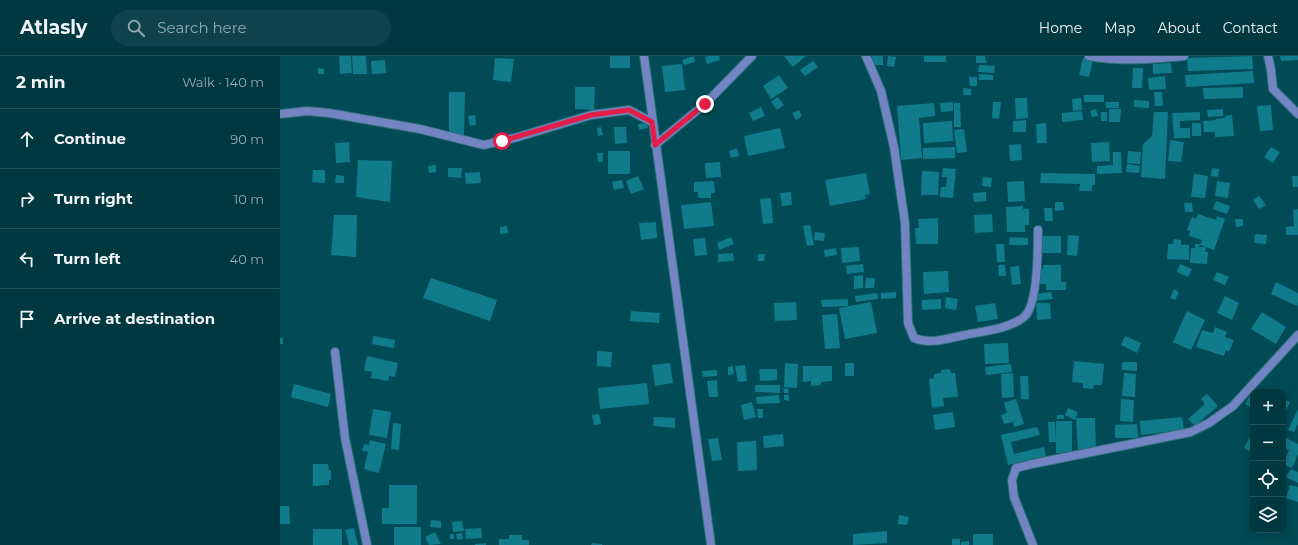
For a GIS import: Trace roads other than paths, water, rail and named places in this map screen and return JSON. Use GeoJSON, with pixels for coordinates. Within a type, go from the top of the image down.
{"type":"FeatureCollection","features":[{"type":"Feature","properties":{"kind":"street"},"geometry":{"type":"LineString","coordinates":[[644,56],[711,545]]}},
{"type":"Feature","properties":{"kind":"street"},"geometry":{"type":"LineString","coordinates":[[655,145],[705,104],[752,56]]}},
{"type":"Feature","properties":{"kind":"street"},"geometry":{"type":"LineString","coordinates":[[866,56],[881,91],[894,147],[905,224],[908,323],[914,338],[931,342],[1003,327],[1025,316],[1032,301],[1037,272],[1038,230]]}},
{"type":"Feature","properties":{"kind":"street"},"geometry":{"type":"LineString","coordinates":[[1090,56],[1126,60],[1184,56]]}},
{"type":"Feature","properties":{"kind":"street"},"geometry":{"type":"LineString","coordinates":[[1268,56],[1273,89],[1298,114]]}},
{"type":"Feature","properties":{"kind":"street"},"geometry":{"type":"LineString","coordinates":[[280,114],[307,111],[329,113],[420,129],[484,145],[518,137],[591,115],[629,110],[652,122]]}},
{"type":"Feature","properties":{"kind":"street"},"geometry":{"type":"LineString","coordinates":[[1033,545],[1014,498],[1012,480],[1016,468],[1191,432],[1209,423],[1232,406],[1298,335]]}},
{"type":"Feature","properties":{"kind":"street"},"geometry":{"type":"LineString","coordinates":[[335,352],[345,438],[367,545]]}}]}
